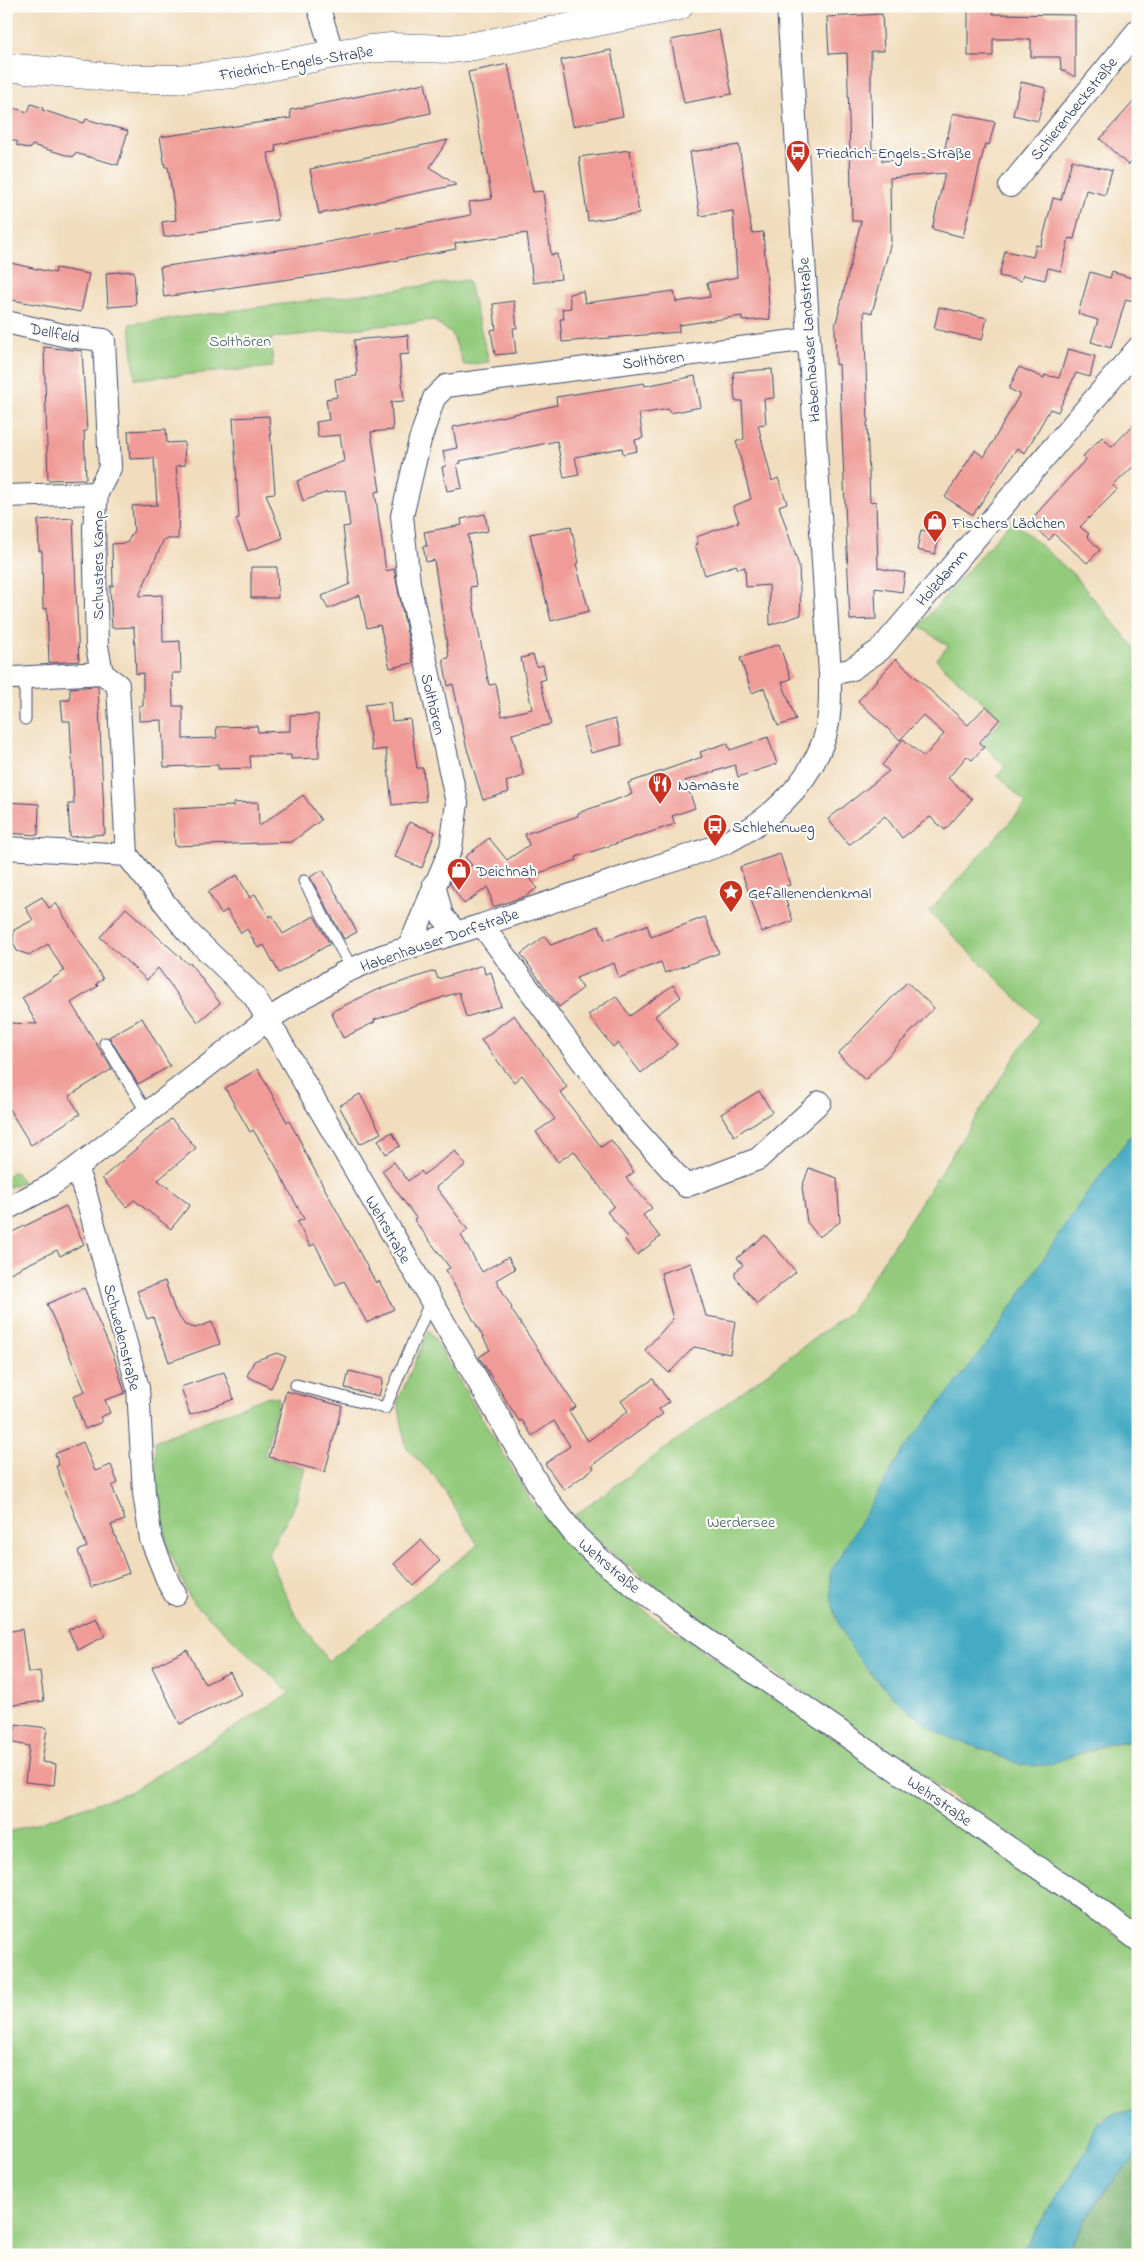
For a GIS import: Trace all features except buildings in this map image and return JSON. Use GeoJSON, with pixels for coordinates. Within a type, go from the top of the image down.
{"type":"FeatureCollection","features":[{"type":"Feature","properties":{"kind":"street"},"geometry":{"type":"LineString","coordinates":[[318,6],[333,54]]}},
{"type":"Feature","properties":{"kind":"street","name":"Friedrich-Engels-Straße"},"geometry":{"type":"LineString","coordinates":[[6,66],[59,70],[129,79],[176,79],[233,74],[333,54],[392,47],[450,49],[474,46],[680,6]]}},
{"type":"Feature","properties":{"kind":"street","name":"Habenhauser Landstraße"},"geometry":{"type":"LineString","coordinates":[[788,6],[830,674]]}},
{"type":"Feature","properties":{"kind":"street","name":"Schierenbeckstraße"},"geometry":{"type":"LineString","coordinates":[[1010,186],[1138,30]]}},
{"type":"Feature","properties":{"kind":"street","name":"Friedrich-Engels-Straße"},"geometry":{"type":"LineString","coordinates":[[6,50],[59,70]]}},
{"type":"Feature","properties":{"kind":"street","name":"Dellfeld"},"geometry":{"type":"LineString","coordinates":[[6,322],[67,336],[104,340]]}},
{"type":"Feature","properties":{"kind":"street","name":"Solthören"},"geometry":{"type":"LineString","coordinates":[[409,947],[434,884],[451,848],[457,803],[411,592],[402,516],[420,440],[434,398],[446,386],[808,339]]}},
{"type":"Feature","properties":{"kind":"street","name":"Schusters Kamp"},"geometry":{"type":"LineString","coordinates":[[102,673],[97,636],[94,528],[97,493],[110,468],[104,340]]}},
{"type":"Feature","properties":{"kind":"street","name":"Holzdamm"},"geometry":{"type":"LineString","coordinates":[[830,674],[850,670],[880,650],[1138,348]]}},
{"type":"Feature","properties":{"kind":"street"},"geometry":{"type":"LineString","coordinates":[[6,496],[97,493]]}},
{"type":"Feature","properties":{"kind":"street"},"geometry":{"type":"LineString","coordinates":[[6,848],[127,855],[118,685],[102,673],[20,677]]}},
{"type":"Feature","properties":{"kind":"street","name":"Habenhauser Dorfstraße"},"geometry":{"type":"LineString","coordinates":[[6,1209],[50,1186],[76,1168],[267,1020],[306,994],[352,969],[409,947],[482,925],[723,844],[759,824],[787,798],[802,779],[823,742],[830,711],[830,674]]}},
{"type":"Feature","properties":{"kind":"street","name":"Wehrstraße"},"geometry":{"type":"LineString","coordinates":[[127,855],[186,930],[254,996],[546,1498],[576,1536],[601,1560],[674,1618],[1095,1907],[1138,1940]]}},
{"type":"Feature","properties":{"kind":"street"},"geometry":{"type":"LineString","coordinates":[[434,884],[442,916],[456,933]]}},
{"type":"Feature","properties":{"kind":"street"},"geometry":{"type":"LineString","coordinates":[[482,925],[618,1110],[686,1186],[758,1158],[820,1102]]}},
{"type":"Feature","properties":{"kind":"street","name":"Schwedenstraße"},"geometry":{"type":"LineString","coordinates":[[76,1168],[86,1195],[138,1388],[144,1493],[151,1539],[175,1594]]}},
{"type":"Feature","properties":{"kind":"lane"},"geometry":{"type":"LineString","coordinates":[[20,677],[25,719]]}},
{"type":"Feature","properties":{"kind":"lane"},"geometry":{"type":"LineString","coordinates":[[304,881],[352,969]]}},
{"type":"Feature","properties":{"kind":"lane"},"geometry":{"type":"LineString","coordinates":[[105,1043],[147,1113]]}},
{"type":"Feature","properties":{"kind":"lane"},"geometry":{"type":"LineString","coordinates":[[296,1385],[385,1408],[431,1300]]}},
{"type":"Feature","properties":{"kind":"green space","name":"Solthören"},"geometry":{"type":"Polygon","coordinates":[[[468,280],[489,362],[464,365],[452,334],[433,320],[271,338],[273,367],[135,379],[130,324],[468,280]]]}},
{"type":"Feature","properties":{"kind":"green space","name":"Werdersee"},"geometry":{"type":"Polygon","coordinates":[[[1012,520],[1073,574],[1138,652],[1138,684],[1133,689],[1138,685],[1138,1126],[1080,1203],[990,1340],[866,1670],[899,1702],[935,1731],[1022,1765],[1040,1766],[1114,1743],[1134,1742],[1138,1745],[1138,1933],[910,1765],[737,1647],[614,1555],[592,1536],[574,1516],[850,1312],[1039,1020],[929,912],[1026,804],[998,775],[1005,767],[982,743],[1002,719],[936,660],[948,646],[919,626],[1012,520]]]}},
{"type":"Feature","properties":{"kind":"green space"},"geometry":{"type":"Polygon","coordinates":[[[14,1171],[23,1182],[6,1188],[6,1177],[14,1171]]]}},
{"type":"Feature","properties":{"kind":"green space"},"geometry":{"type":"Polygon","coordinates":[[[429,1330],[533,1504],[557,1528],[572,1551],[647,1613],[876,1767],[1138,1951],[1138,2110],[1122,2112],[1102,2118],[1097,2124],[1086,2151],[1020,2255],[6,2255],[6,1833],[130,1792],[290,1693],[190,1599],[167,1545],[159,1515],[155,1441],[269,1396],[279,1398],[264,1456],[305,1468],[295,1504],[268,1554],[293,1611],[328,1661],[478,1545],[436,1478],[406,1448],[398,1401],[429,1330]]]}},
{"type":"Feature","properties":{"kind":"green space"},"geometry":{"type":"Polygon","coordinates":[[[1138,2157],[1138,2255],[1068,2255],[1082,2227],[1098,2202],[1116,2178],[1138,2157]]]}},
{"type":"Feature","properties":{"kind":"water"},"geometry":{"type":"Polygon","coordinates":[[[1138,1126],[1138,1745],[1129,1742],[1117,1742],[1049,1764],[1039,1766],[1025,1765],[935,1731],[896,1699],[854,1652],[844,1634],[831,1594],[830,1573],[904,1449],[990,1340],[1080,1203],[1138,1126]]]}},
{"type":"Feature","properties":{"kind":"water"},"geometry":{"type":"Polygon","coordinates":[[[1138,2110],[1138,2157],[1106,2189],[1089,2214],[1068,2255],[1020,2255],[1086,2151],[1097,2124],[1111,2115],[1138,2110]]]}},
{"type":"Feature","properties":{"kind":"place","name":"Friedrich-Engels-Straße"},"geometry":{"type":"Point","coordinates":[798,173]}},
{"type":"Feature","properties":{"kind":"place","name":"Fischers Lädchen"},"geometry":{"type":"Point","coordinates":[935,543]}},
{"type":"Feature","properties":{"kind":"place","name":"Namaste"},"geometry":{"type":"Point","coordinates":[660,805]}},
{"type":"Feature","properties":{"kind":"place","name":"Schlehenweg"},"geometry":{"type":"Point","coordinates":[715,847]}},
{"type":"Feature","properties":{"kind":"place","name":"Deichnah"},"geometry":{"type":"Point","coordinates":[459,891]}},
{"type":"Feature","properties":{"kind":"place","name":"Gefallenendenkmal"},"geometry":{"type":"Point","coordinates":[731,913]}}]}
